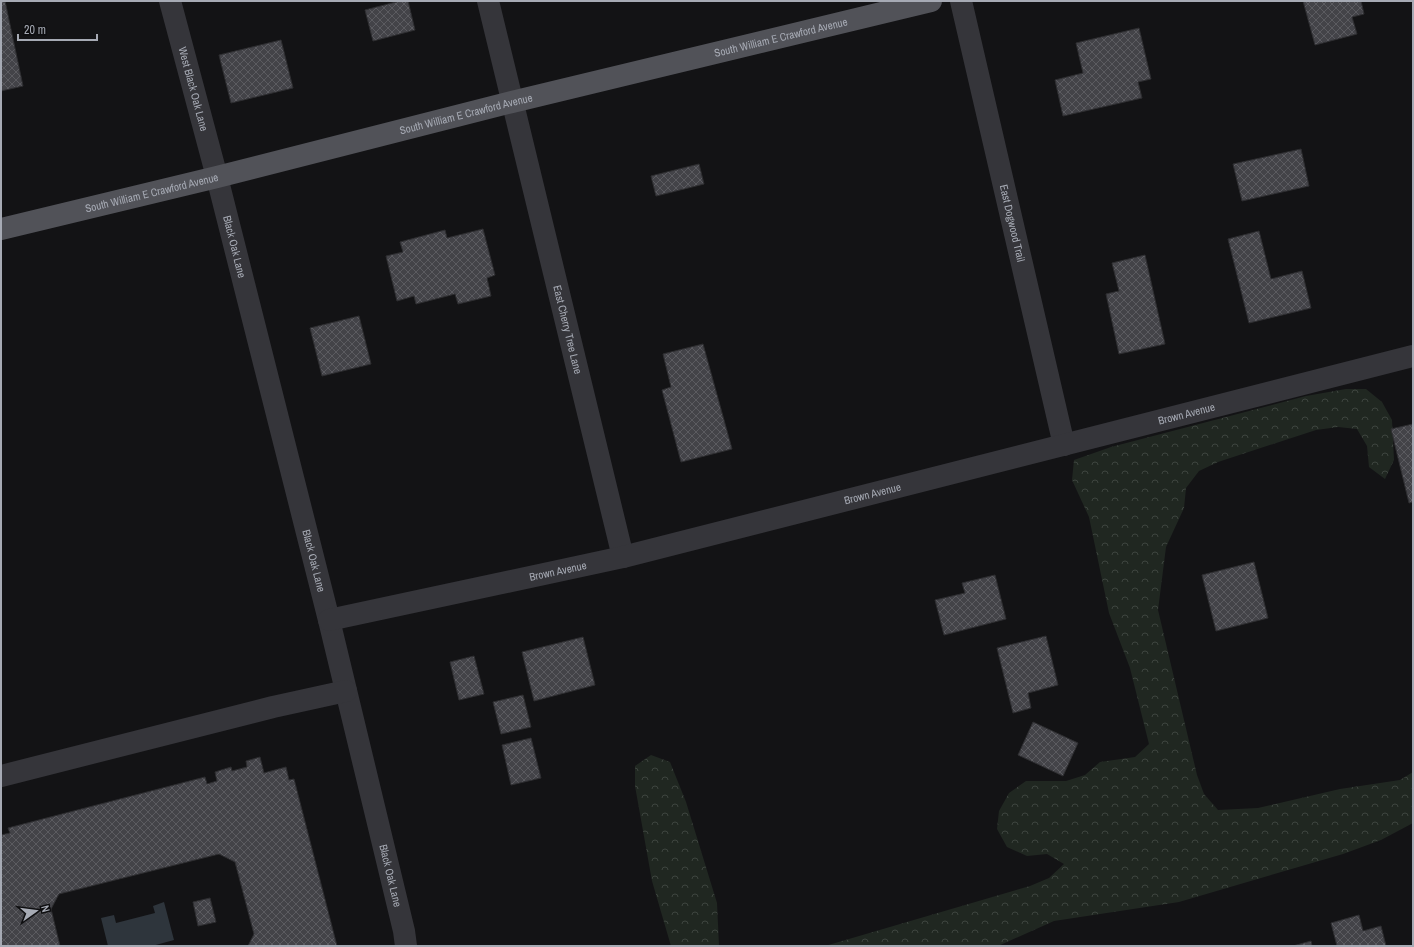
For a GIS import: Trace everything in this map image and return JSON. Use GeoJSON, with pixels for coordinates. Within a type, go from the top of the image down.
{"type":"FeatureCollection","features":[{"type":"Feature","properties":{"kind":"main road","name":"South William E Crawford Avenue"},"geometry":{"type":"LineString","coordinates":[[1,229],[217,177],[512,102],[931,1]]}},
{"type":"Feature","properties":{"kind":"street","name":"West Black Oak Lane"},"geometry":{"type":"LineString","coordinates":[[170,1],[217,177]]}},
{"type":"Feature","properties":{"kind":"street","name":"East Cherry Tree Lane"},"geometry":{"type":"LineString","coordinates":[[488,1],[623,557]]}},
{"type":"Feature","properties":{"kind":"street","name":"East Dogwood Trail"},"geometry":{"type":"LineString","coordinates":[[961,1],[1064,445]]}},
{"type":"Feature","properties":{"kind":"street","name":"Black Oak Lane"},"geometry":{"type":"LineString","coordinates":[[217,177],[329,620],[404,931],[406,946]]}},
{"type":"Feature","properties":{"kind":"street","name":"Brown Avenue"},"geometry":{"type":"LineString","coordinates":[[329,620],[623,557],[1413,356]]}},
{"type":"Feature","properties":{"kind":"street"},"geometry":{"type":"LineString","coordinates":[[1,776],[273,707],[346,691]]}},
{"type":"Feature","properties":{"kind":"green space"},"geometry":{"type":"Polygon","coordinates":[[[1346,389],[1366,389],[1382,402],[1392,420],[1394,460],[1385,479],[1369,467],[1367,446],[1357,429],[1338,427],[1316,430],[1218,462],[1199,471],[1186,488],[1184,508],[1166,547],[1158,610],[1197,775],[1204,794],[1218,810],[1258,808],[1340,789],[1400,780],[1413,772],[1413,823],[1381,840],[1343,854],[1179,902],[1054,921],[998,946],[825,946],[1030,886],[1049,878],[1064,864],[1047,854],[1027,856],[1007,847],[997,829],[999,811],[1009,793],[1026,781],[1066,781],[1085,775],[1100,762],[1135,757],[1149,744],[1130,668],[1109,613],[1089,517],[1072,480],[1074,460],[1111,447],[1306,396],[1346,389]]]}},
{"type":"Feature","properties":{"kind":"green space"},"geometry":{"type":"Polygon","coordinates":[[[651,755],[670,762],[686,802],[717,903],[719,946],[671,946],[652,881],[635,786],[635,766],[651,755]]]}},
{"type":"Feature","properties":{"kind":"shaded area"},"geometry":{"type":"Polygon","coordinates":[[[164,902],[174,940],[152,946],[108,946],[101,918],[114,915],[116,923],[155,913],[153,906],[164,902]]]}},
{"type":"Feature","properties":{"kind":"building"},"geometry":{"type":"Polygon","coordinates":[[[1,1],[5,1],[23,86],[1,91],[1,1]]]}},
{"type":"Feature","properties":{"kind":"building"},"geometry":{"type":"Polygon","coordinates":[[[400,1],[408,1],[415,30],[373,41],[365,10],[400,1]]]}},
{"type":"Feature","properties":{"kind":"building"},"geometry":{"type":"Polygon","coordinates":[[[1303,1],[1361,1],[1364,14],[1352,17],[1357,34],[1315,45],[1303,1]]]}},
{"type":"Feature","properties":{"kind":"building"},"geometry":{"type":"Polygon","coordinates":[[[1139,28],[1151,79],[1138,82],[1142,98],[1063,116],[1055,80],[1083,73],[1076,43],[1139,28]]]}},
{"type":"Feature","properties":{"kind":"building"},"geometry":{"type":"Polygon","coordinates":[[[281,40],[293,88],[231,103],[219,55],[281,40]]]}},
{"type":"Feature","properties":{"kind":"building"},"geometry":{"type":"Polygon","coordinates":[[[1301,149],[1309,186],[1242,201],[1233,164],[1301,149]]]}},
{"type":"Feature","properties":{"kind":"building"},"geometry":{"type":"Polygon","coordinates":[[[699,164],[704,184],[656,196],[651,176],[699,164]]]}},
{"type":"Feature","properties":{"kind":"building"},"geometry":{"type":"Polygon","coordinates":[[[483,229],[495,275],[487,278],[491,296],[458,304],[455,294],[416,304],[414,296],[397,301],[386,256],[403,252],[400,242],[445,230],[447,238],[483,229]]]}},
{"type":"Feature","properties":{"kind":"building"},"geometry":{"type":"Polygon","coordinates":[[[1259,231],[1271,279],[1302,271],[1311,308],[1249,323],[1228,239],[1259,231]]]}},
{"type":"Feature","properties":{"kind":"building"},"geometry":{"type":"Polygon","coordinates":[[[1145,255],[1165,344],[1119,354],[1106,294],[1119,291],[1112,263],[1145,255]]]}},
{"type":"Feature","properties":{"kind":"building"},"geometry":{"type":"Polygon","coordinates":[[[359,316],[371,364],[322,376],[310,328],[359,316]]]}},
{"type":"Feature","properties":{"kind":"building"},"geometry":{"type":"Polygon","coordinates":[[[703,344],[732,449],[681,462],[662,390],[671,387],[663,354],[703,344]]]}},
{"type":"Feature","properties":{"kind":"building"},"geometry":{"type":"Polygon","coordinates":[[[1413,424],[1413,502],[1409,503],[1391,429],[1413,424]]]}},
{"type":"Feature","properties":{"kind":"building"},"geometry":{"type":"Polygon","coordinates":[[[1254,562],[1268,618],[1216,631],[1202,575],[1254,562]]]}},
{"type":"Feature","properties":{"kind":"building"},"geometry":{"type":"Polygon","coordinates":[[[995,575],[1006,619],[944,635],[935,600],[965,593],[962,583],[995,575]]]}},
{"type":"Feature","properties":{"kind":"building"},"geometry":{"type":"Polygon","coordinates":[[[1046,636],[1058,685],[1028,693],[1031,708],[1013,713],[997,648],[1046,636]]]}},
{"type":"Feature","properties":{"kind":"building"},"geometry":{"type":"Polygon","coordinates":[[[583,637],[595,685],[534,701],[522,652],[583,637]]]}},
{"type":"Feature","properties":{"kind":"building"},"geometry":{"type":"Polygon","coordinates":[[[474,656],[484,694],[459,700],[450,662],[474,656]]]}},
{"type":"Feature","properties":{"kind":"building"},"geometry":{"type":"Polygon","coordinates":[[[523,695],[531,727],[501,734],[493,702],[523,695]]]}},
{"type":"Feature","properties":{"kind":"building"},"geometry":{"type":"Polygon","coordinates":[[[1033,722],[1078,743],[1063,776],[1018,755],[1033,722]]]}},
{"type":"Feature","properties":{"kind":"building"},"geometry":{"type":"Polygon","coordinates":[[[531,738],[541,778],[511,785],[502,745],[531,738]]]}},
{"type":"Feature","properties":{"kind":"building"},"geometry":{"type":"Polygon","coordinates":[[[260,757],[264,773],[286,767],[289,780],[294,779],[337,946],[248,946],[254,934],[235,862],[219,854],[59,894],[51,909],[60,946],[1,946],[1,835],[10,833],[8,828],[205,777],[207,784],[217,781],[215,772],[231,767],[232,771],[247,767],[246,761],[260,757]]]}},
{"type":"Feature","properties":{"kind":"building"},"geometry":{"type":"Polygon","coordinates":[[[210,898],[216,922],[198,926],[193,902],[210,898]]]}},
{"type":"Feature","properties":{"kind":"building"},"geometry":{"type":"Polygon","coordinates":[[[1359,915],[1363,931],[1381,926],[1386,946],[1337,946],[1331,923],[1359,915]]]}},
{"type":"Feature","properties":{"kind":"building"},"geometry":{"type":"Polygon","coordinates":[[[1311,941],[1312,946],[1293,946],[1311,941]]]}}]}
